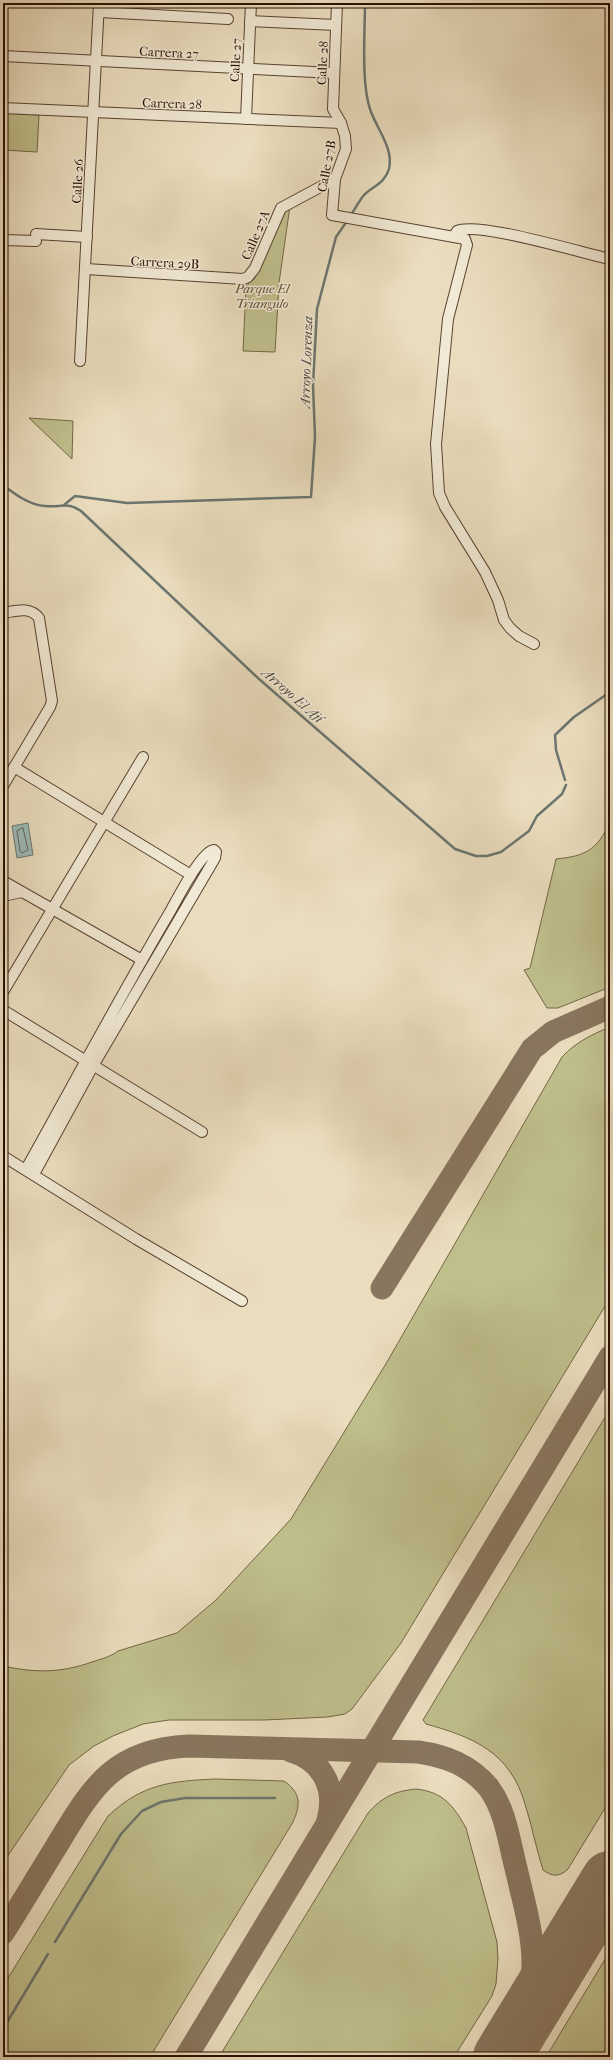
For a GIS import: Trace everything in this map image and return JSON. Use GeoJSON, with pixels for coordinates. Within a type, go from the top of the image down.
{"type":"FeatureCollection","features":[{"type":"Feature","properties":{"kind":"street","name":"Calle 27"},"geometry":{"type":"LineString","coordinates":[[246,119],[251,3]]}},
{"type":"Feature","properties":{"kind":"street","name":"Calle 28"},"geometry":{"type":"LineString","coordinates":[[337,3],[333,109],[341,123]]}},
{"type":"Feature","properties":{"kind":"street"},"geometry":{"type":"LineString","coordinates":[[99,7],[228,19]]}},
{"type":"Feature","properties":{"kind":"street","name":"Calle 26"},"geometry":{"type":"LineString","coordinates":[[80,361],[99,7]]}},
{"type":"Feature","properties":{"kind":"street"},"geometry":{"type":"LineString","coordinates":[[250,21],[336,25]]}},
{"type":"Feature","properties":{"kind":"street","name":"Carrera 27"},"geometry":{"type":"LineString","coordinates":[[3,56],[334,73]]}},
{"type":"Feature","properties":{"kind":"street","name":"Carrera 28"},"geometry":{"type":"LineString","coordinates":[[3,108],[341,123]]}},
{"type":"Feature","properties":{"kind":"street","name":"Calle 27B"},"geometry":{"type":"LineString","coordinates":[[341,123],[345,136],[346,149],[335,179],[332,215],[454,237]]}},
{"type":"Feature","properties":{"kind":"street","name":"Calle 27A"},"geometry":{"type":"LineString","coordinates":[[243,279],[248,277],[255,268],[281,208],[335,179]]}},
{"type":"Feature","properties":{"kind":"street"},"geometry":{"type":"LineString","coordinates":[[534,644],[510,628],[504,620],[498,600],[485,572],[445,507],[439,493],[436,444],[448,319],[467,245],[465,239],[454,237],[458,231],[469,228],[495,232],[610,259]]}},
{"type":"Feature","properties":{"kind":"street"},"geometry":{"type":"LineString","coordinates":[[3,240],[87,236]]}},
{"type":"Feature","properties":{"kind":"street","name":"Carrera 29B"},"geometry":{"type":"LineString","coordinates":[[86,270],[243,279]]}},
{"type":"Feature","properties":{"kind":"street"},"geometry":{"type":"LineString","coordinates":[[3,613],[29,610],[35,613],[39,618],[52,695],[50,706],[3,786]]}},
{"type":"Feature","properties":{"kind":"street"},"geometry":{"type":"LineString","coordinates":[[3,992],[143,757]]}},
{"type":"Feature","properties":{"kind":"street"},"geometry":{"type":"LineString","coordinates":[[14,767],[191,875]]}},
{"type":"Feature","properties":{"kind":"street"},"geometry":{"type":"LineString","coordinates":[[30,1172],[90,1064],[215,858],[216,852],[211,850],[208,852],[191,875],[142,960],[90,1064]]}},
{"type":"Feature","properties":{"kind":"street"},"geometry":{"type":"LineString","coordinates":[[3,881],[142,960]]}},
{"type":"Feature","properties":{"kind":"street"},"geometry":{"type":"LineString","coordinates":[[3,896],[22,892]]}},
{"type":"Feature","properties":{"kind":"street"},"geometry":{"type":"LineString","coordinates":[[3,1010],[202,1132]]}},
{"type":"Feature","properties":{"kind":"street"},"geometry":{"type":"LineString","coordinates":[[3,1156],[136,1240],[242,1301]]}},
{"type":"Feature","properties":{"kind":"green space"},"geometry":{"type":"Polygon","coordinates":[[[3,113],[39,115],[37,152],[3,150],[3,113]]]}},
{"type":"Feature","properties":{"kind":"green space","name":"Parque El Triangulo"},"geometry":{"type":"Polygon","coordinates":[[[290,206],[279,283],[275,352],[243,351],[246,286],[255,278],[280,218],[284,211],[290,206]]]}},
{"type":"Feature","properties":{"kind":"green space"},"geometry":{"type":"Polygon","coordinates":[[[29,418],[73,421],[72,459],[29,418]]]}},
{"type":"Feature","properties":{"kind":"green space"},"geometry":{"type":"Polygon","coordinates":[[[610,822],[610,987],[558,1008],[547,1008],[524,970],[530,968],[556,859],[575,856],[589,850],[600,839],[610,822]]]}},
{"type":"Feature","properties":{"kind":"green space"},"geometry":{"type":"Polygon","coordinates":[[[610,1027],[610,1298],[401,1643],[352,1709],[345,1714],[328,1717],[264,1720],[169,1720],[143,1724],[113,1736],[94,1746],[69,1765],[3,1863],[3,1747],[6,1742],[3,1739],[3,1666],[26,1670],[48,1671],[81,1666],[105,1658],[118,1651],[177,1633],[216,1600],[291,1519],[387,1362],[562,1057],[584,1039],[610,1027]]]}},
{"type":"Feature","properties":{"kind":"green space"},"geometry":{"type":"Polygon","coordinates":[[[610,1409],[610,1800],[568,1869],[562,1874],[553,1875],[543,1870],[525,1804],[510,1771],[488,1749],[474,1741],[426,1724],[423,1720],[610,1409]]]}},
{"type":"Feature","properties":{"kind":"green space"},"geometry":{"type":"Polygon","coordinates":[[[215,1779],[284,1781],[294,1790],[298,1799],[296,1816],[150,2057],[3,2057],[3,1986],[108,1816],[133,1797],[158,1786],[184,1781],[215,1779]]]}},
{"type":"Feature","properties":{"kind":"green space"},"geometry":{"type":"Polygon","coordinates":[[[416,1789],[433,1793],[446,1801],[452,1806],[466,1828],[497,1942],[498,1959],[496,1984],[492,1996],[454,2057],[219,2057],[368,1813],[378,1803],[395,1793],[416,1789]]]}},
{"type":"Feature","properties":{"kind":"green space"},"geometry":{"type":"Polygon","coordinates":[[[610,1951],[610,2057],[546,2057],[610,1951]]]}},
{"type":"Feature","properties":{"kind":"water"},"geometry":{"type":"Polygon","coordinates":[[[28,823],[33,855],[17,858],[12,826],[28,823]]]}},
{"type":"Feature","properties":{"kind":"waterway","name":"Arroyo Lorenza"},"geometry":{"type":"LineString","coordinates":[[351,215],[364,195],[385,178],[389,169],[390,161],[387,146],[370,109],[367,98],[364,71],[365,3]]}},
{"type":"Feature","properties":{"kind":"waterway","name":"Arroyo Lorenza"},"geometry":{"type":"LineString","coordinates":[[64,505],[75,496],[127,503],[311,497],[315,437],[313,385],[317,309],[336,237],[347,221]]}},
{"type":"Feature","properties":{"kind":"waterway","name":"Arroyo El Ají"},"geometry":{"type":"LineString","coordinates":[[3,485],[33,504],[71,506],[81,511],[259,679],[455,849],[476,856],[487,856],[501,852],[529,831],[537,816],[562,794],[566,785]]}},
{"type":"Feature","properties":{"kind":"waterway","name":"Arroyo El Ají"},"geometry":{"type":"LineString","coordinates":[[565,780],[556,750],[555,735],[574,717],[610,692]]}},
{"type":"Feature","properties":{"kind":"waterway"},"geometry":{"type":"LineString","coordinates":[[55,1942],[121,1834],[142,1811],[161,1802],[185,1798],[275,1798]]}},
{"type":"Feature","properties":{"kind":"waterway"},"geometry":{"type":"LineString","coordinates":[[3,2029],[48,1954]]}},
{"type":"Feature","properties":{"kind":"taxiway"},"geometry":{"type":"LineString","coordinates":[[382,1288],[532,1049],[553,1032],[610,1007]]}},
{"type":"Feature","properties":{"kind":"taxiway"},"geometry":{"type":"LineString","coordinates":[[186,2057],[610,1357]]}},
{"type":"Feature","properties":{"kind":"taxiway"},"geometry":{"type":"LineString","coordinates":[[3,1933],[93,1790],[107,1776],[123,1764],[141,1755],[163,1749],[189,1746],[418,1752],[448,1759],[474,1773],[482,1780],[495,1797],[503,1817],[527,1916],[533,1952],[533,1973],[530,1990],[518,2032]]}},
{"type":"Feature","properties":{"kind":"taxiway"},"geometry":{"type":"LineString","coordinates":[[291,1751],[302,1755],[311,1761],[319,1768],[324,1777],[328,1786],[330,1797],[328,1820]]}},
{"type":"Feature","properties":{"kind":"runway"},"geometry":{"type":"LineString","coordinates":[[502,2057],[610,1880]]}}]}
